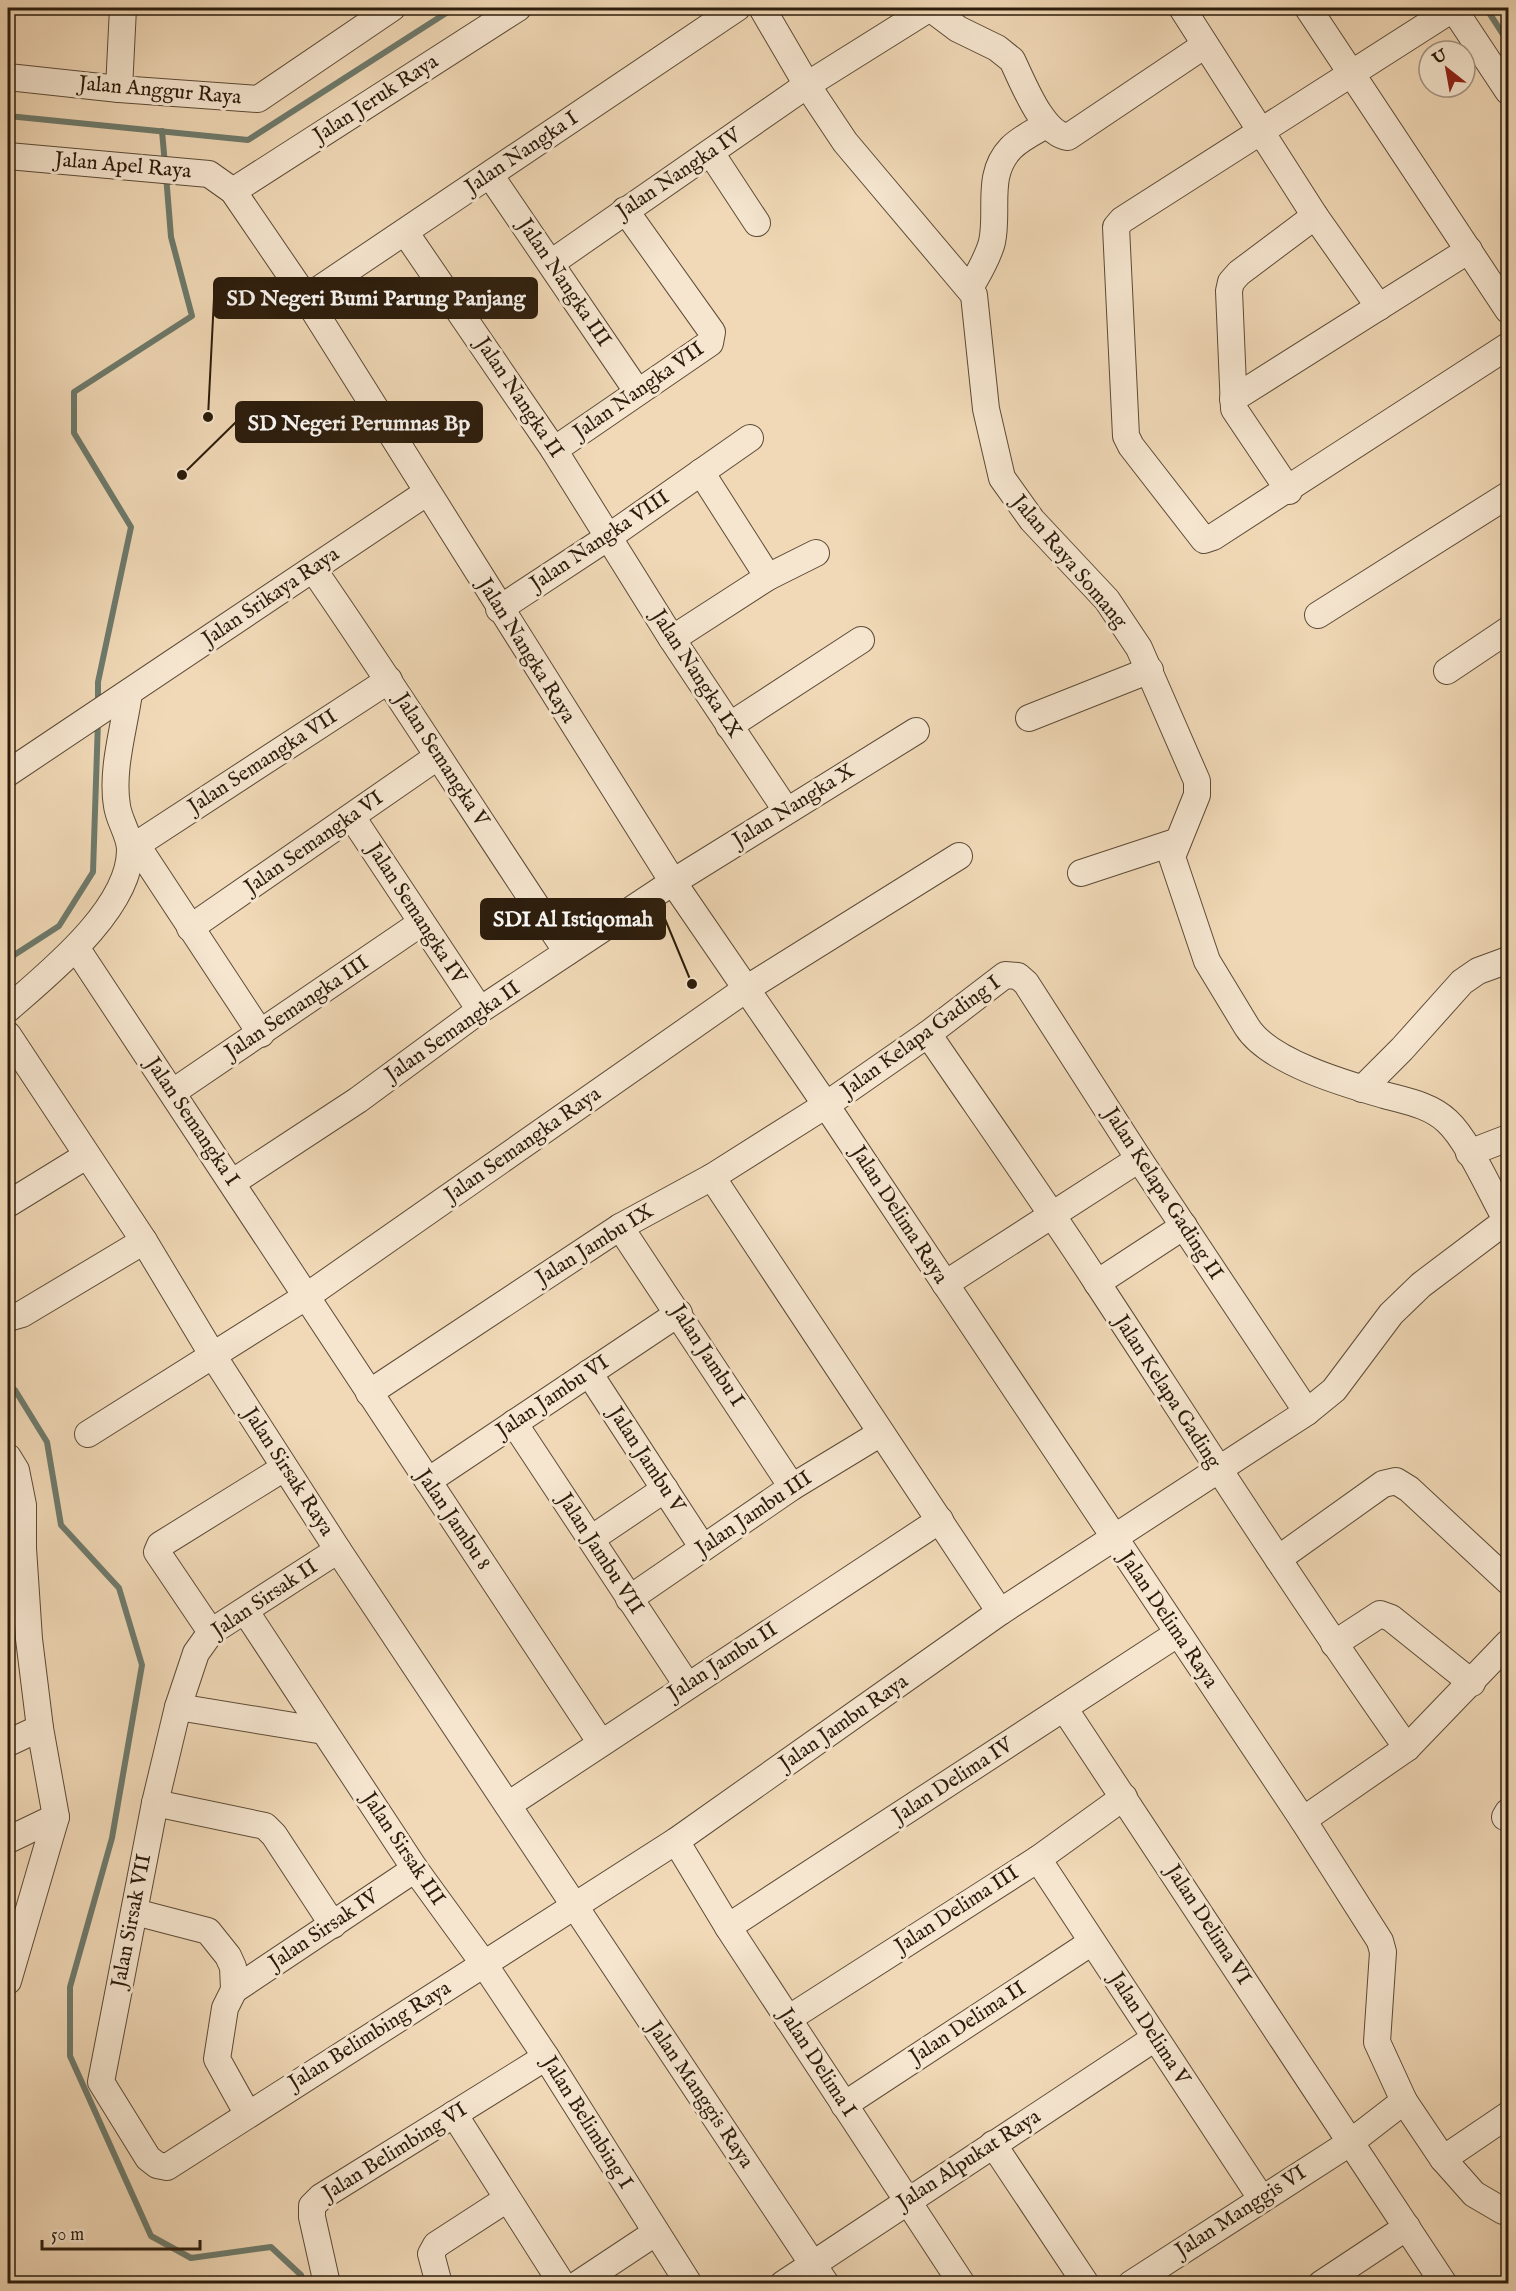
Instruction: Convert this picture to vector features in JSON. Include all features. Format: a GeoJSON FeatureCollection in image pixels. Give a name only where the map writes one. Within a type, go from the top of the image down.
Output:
{"type":"FeatureCollection","features":[{"type":"Feature","properties":{"kind":"street"},"geometry":{"type":"LineString","coordinates":[[119,89],[123,8]]}},
{"type":"Feature","properties":{"kind":"street","name":"Jalan Anggur Raya"},"geometry":{"type":"LineString","coordinates":[[8,77],[119,89],[258,99],[392,8]]}},
{"type":"Feature","properties":{"kind":"street","name":"Jalan Jeruk Raya"},"geometry":{"type":"LineString","coordinates":[[233,191],[518,8]]}},
{"type":"Feature","properties":{"kind":"street","name":"Jalan Nangka I"},"geometry":{"type":"LineString","coordinates":[[306,298],[737,8]]}},
{"type":"Feature","properties":{"kind":"street","name":"Jalan Raya Somang"},"geometry":{"type":"LineString","coordinates":[[762,8],[807,85],[845,142],[970,288],[978,310],[986,409],[1002,478],[1032,520],[1107,600],[1139,648],[1197,781],[1197,795],[1172,857],[1207,961],[1253,1037],[1309,1070],[1362,1089],[1423,1106],[1447,1121],[1469,1153],[1508,1221]]}},
{"type":"Feature","properties":{"kind":"street"},"geometry":{"type":"LineString","coordinates":[[930,8],[958,29],[1005,53],[1012,60],[1046,124],[1058,136],[1068,137],[1205,45]]}},
{"type":"Feature","properties":{"kind":"street","name":"Jalan Nangka IV"},"geometry":{"type":"LineString","coordinates":[[551,263],[807,85],[930,8]]}},
{"type":"Feature","properties":{"kind":"street"},"geometry":{"type":"LineString","coordinates":[[1182,8],[1261,133],[1379,307]]}},
{"type":"Feature","properties":{"kind":"street"},"geometry":{"type":"LineString","coordinates":[[1308,8],[1509,310]]}},
{"type":"Feature","properties":{"kind":"street"},"geometry":{"type":"LineString","coordinates":[[1509,91],[1454,8],[1122,220],[1116,227],[1124,422],[1131,446],[1204,540],[1214,537],[1289,491],[1509,346]]}},
{"type":"Feature","properties":{"kind":"street"},"geometry":{"type":"LineString","coordinates":[[970,288],[992,241],[993,190],[1000,166],[1010,150],[1046,124]]}},
{"type":"Feature","properties":{"kind":"street"},"geometry":{"type":"LineString","coordinates":[[711,153],[757,223]]}},
{"type":"Feature","properties":{"kind":"street","name":"Jalan Apel Raya"},"geometry":{"type":"LineString","coordinates":[[8,156],[209,174],[233,191]]}},
{"type":"Feature","properties":{"kind":"street","name":"Jalan Nangka III"},"geometry":{"type":"LineString","coordinates":[[490,175],[637,391]]}},
{"type":"Feature","properties":{"kind":"street","name":"Jalan Nangka Raya"},"geometry":{"type":"LineString","coordinates":[[233,191],[306,298],[426,493],[673,882],[826,1105]]}},
{"type":"Feature","properties":{"kind":"street","name":"Jalan Nangka VII"},"geometry":{"type":"LineString","coordinates":[[554,450],[710,343],[713,338],[712,332],[625,210]]}},
{"type":"Feature","properties":{"kind":"street"},"geometry":{"type":"LineString","coordinates":[[1289,491],[1234,409],[1231,282],[1239,273],[1316,216]]}},
{"type":"Feature","properties":{"kind":"street","name":"Jalan Nangka II"},"geometry":{"type":"LineString","coordinates":[[405,232],[610,536]]}},
{"type":"Feature","properties":{"kind":"street"},"geometry":{"type":"LineString","coordinates":[[1233,399],[1468,250]]}},
{"type":"Feature","properties":{"kind":"street","name":"Jalan Nangka VIII"},"geometry":{"type":"LineString","coordinates":[[499,609],[610,536],[750,438]]}},
{"type":"Feature","properties":{"kind":"street"},"geometry":{"type":"LineString","coordinates":[[700,472],[768,577]]}},
{"type":"Feature","properties":{"kind":"street","name":"Jalan Srikaya Raya"},"geometry":{"type":"LineString","coordinates":[[8,773],[426,493]]}},
{"type":"Feature","properties":{"kind":"street"},"geometry":{"type":"LineString","coordinates":[[1318,615],[1509,495]]}},
{"type":"Feature","properties":{"kind":"street","name":"Jalan Nangka IX"},"geometry":{"type":"LineString","coordinates":[[610,536],[672,639],[786,810]]}},
{"type":"Feature","properties":{"kind":"street"},"geometry":{"type":"LineString","coordinates":[[672,639],[768,577],[816,553]]}},
{"type":"Feature","properties":{"kind":"street","name":"Jalan Semangka V"},"geometry":{"type":"LineString","coordinates":[[313,569],[389,680],[437,757],[567,952]]}},
{"type":"Feature","properties":{"kind":"street"},"geometry":{"type":"LineString","coordinates":[[1447,671],[1509,630]]}},
{"type":"Feature","properties":{"kind":"street"},"geometry":{"type":"LineString","coordinates":[[729,726],[861,640]]}},
{"type":"Feature","properties":{"kind":"street"},"geometry":{"type":"LineString","coordinates":[[1029,718],[1150,670]]}},
{"type":"Feature","properties":{"kind":"street","name":"Jalan Semangka VII"},"geometry":{"type":"LineString","coordinates":[[133,847],[389,680]]}},
{"type":"Feature","properties":{"kind":"street"},"geometry":{"type":"LineString","coordinates":[[123,697],[116,783],[117,808],[133,847],[261,1034]]}},
{"type":"Feature","properties":{"kind":"street","name":"Jalan Nangka X"},"geometry":{"type":"LineString","coordinates":[[673,882],[916,731]]}},
{"type":"Feature","properties":{"kind":"street","name":"Jalan Semangka VI"},"geometry":{"type":"LineString","coordinates":[[190,928],[437,757]]}},
{"type":"Feature","properties":{"kind":"street","name":"Jalan Semangka IV"},"geometry":{"type":"LineString","coordinates":[[352,817],[480,1010]]}},
{"type":"Feature","properties":{"kind":"street"},"geometry":{"type":"LineString","coordinates":[[1081,873],[1178,842]]}},
{"type":"Feature","properties":{"kind":"street"},"geometry":{"type":"LineString","coordinates":[[8,1010],[76,949],[118,891],[126,875],[133,847]]}},
{"type":"Feature","properties":{"kind":"street","name":"Jalan Semangka Raya"},"geometry":{"type":"LineString","coordinates":[[88,1434],[307,1296],[746,988],[959,856]]}},
{"type":"Feature","properties":{"kind":"street","name":"Jalan Semangka II"},"geometry":{"type":"LineString","coordinates":[[233,1182],[358,1100],[480,1010],[673,882]]}},
{"type":"Feature","properties":{"kind":"street","name":"Jalan Semangka III"},"geometry":{"type":"LineString","coordinates":[[172,1092],[261,1034],[421,923]]}},
{"type":"Feature","properties":{"kind":"street","name":"Jalan Semangka I"},"geometry":{"type":"LineString","coordinates":[[76,949],[307,1296]]}},
{"type":"Feature","properties":{"kind":"street"},"geometry":{"type":"LineString","coordinates":[[1362,1089],[1402,1049],[1462,982],[1478,971],[1509,960]]}},
{"type":"Feature","properties":{"kind":"street","name":"Jalan Kelapa Gading I"},"geometry":{"type":"LineString","coordinates":[[826,1105],[928,1034],[1005,975],[1018,976]]}},
{"type":"Feature","properties":{"kind":"street","name":"Jalan Kelapa Gading II"},"geometry":{"type":"LineString","coordinates":[[1018,976],[1026,983],[1139,1159],[1307,1412]]}},
{"type":"Feature","properties":{"kind":"street","name":"Jalan Kelapa Gading"},"geometry":{"type":"LineString","coordinates":[[928,1034],[1053,1215],[1217,1470],[1407,1748]]}},
{"type":"Feature","properties":{"kind":"street","name":"Jalan Sirsak Raya"},"geometry":{"type":"LineString","coordinates":[[8,1035],[86,1156],[144,1240],[284,1468],[573,1906]]}},
{"type":"Feature","properties":{"kind":"street","name":"Jalan Jambu IX"},"geometry":{"type":"LineString","coordinates":[[369,1393],[620,1227],[712,1177],[826,1105]]}},
{"type":"Feature","properties":{"kind":"street","name":"Jalan Delima Raya"},"geometry":{"type":"LineString","coordinates":[[826,1105],[1303,1820],[1380,1941],[1383,1952],[1377,2042],[1404,2101],[1443,2159],[1474,2194],[1503,2211],[1509,2211]]}},
{"type":"Feature","properties":{"kind":"street"},"geometry":{"type":"LineString","coordinates":[[1469,1153],[1509,1138]]}},
{"type":"Feature","properties":{"kind":"street"},"geometry":{"type":"LineString","coordinates":[[8,1204],[86,1156]]}},
{"type":"Feature","properties":{"kind":"street"},"geometry":{"type":"LineString","coordinates":[[945,1284],[1139,1159]]}},
{"type":"Feature","properties":{"kind":"street"},"geometry":{"type":"LineString","coordinates":[[712,1177],[1000,1612]]}},
{"type":"Feature","properties":{"kind":"street","name":"Jalan Jambu Raya"},"geometry":{"type":"LineString","coordinates":[[573,1906],[676,1841],[1000,1612],[1307,1412],[1334,1390],[1391,1314],[1421,1285],[1508,1221]]}},
{"type":"Feature","properties":{"kind":"street"},"geometry":{"type":"LineString","coordinates":[[1097,1283],[1184,1226]]}},
{"type":"Feature","properties":{"kind":"street","name":"Jalan Jambu I"},"geometry":{"type":"LineString","coordinates":[[620,1227],[792,1487]]}},
{"type":"Feature","properties":{"kind":"street"},"geometry":{"type":"LineString","coordinates":[[8,1318],[22,1314],[144,1240]]}},
{"type":"Feature","properties":{"kind":"street","name":"Jalan Jambu 8"},"geometry":{"type":"LineString","coordinates":[[307,1296],[601,1743]]}},
{"type":"Feature","properties":{"kind":"street","name":"Jalan Jambu VI"},"geometry":{"type":"LineString","coordinates":[[428,1481],[679,1313]]}},
{"type":"Feature","properties":{"kind":"street","name":"Jalan Jambu V"},"geometry":{"type":"LineString","coordinates":[[589,1373],[703,1548]]}},
{"type":"Feature","properties":{"kind":"street","name":"Jalan Jambu VII"},"geometry":{"type":"LineString","coordinates":[[514,1423],[687,1685]]}},
{"type":"Feature","properties":{"kind":"street","name":"Jalan Jambu III"},"geometry":{"type":"LineString","coordinates":[[629,1599],[792,1487],[881,1433]]}},
{"type":"Feature","properties":{"kind":"street"},"geometry":{"type":"LineString","coordinates":[[8,1461],[16,1470],[23,1505],[15,1552],[18,1644],[40,1728],[56,1817],[18,1914],[8,1981]]}},
{"type":"Feature","properties":{"kind":"street"},"geometry":{"type":"LineString","coordinates":[[204,1642],[157,1552],[160,1545],[284,1468]]}},
{"type":"Feature","properties":{"kind":"street"},"geometry":{"type":"LineString","coordinates":[[1278,1559],[1383,1484],[1396,1481],[1409,1489],[1509,1581]]}},
{"type":"Feature","properties":{"kind":"street"},"geometry":{"type":"LineString","coordinates":[[591,1539],[665,1489]]}},
{"type":"Feature","properties":{"kind":"street","name":"Jalan Jambu II"},"geometry":{"type":"LineString","coordinates":[[508,1805],[940,1520]]}},
{"type":"Feature","properties":{"kind":"street","name":"Jalan Sirsak II"},"geometry":{"type":"LineString","coordinates":[[204,1642],[338,1550]]}},
{"type":"Feature","properties":{"kind":"street","name":"Jalan Sirsak III"},"geometry":{"type":"LineString","coordinates":[[246,1612],[415,1869],[484,1964]]}},
{"type":"Feature","properties":{"kind":"street"},"geometry":{"type":"LineString","coordinates":[[1334,1644],[1380,1614],[1391,1618],[1472,1683]]}},
{"type":"Feature","properties":{"kind":"street","name":"Jalan Delima IV"},"geometry":{"type":"LineString","coordinates":[[728,1927],[1177,1634]]}},
{"type":"Feature","properties":{"kind":"street","name":"Jalan Sirsak VII"},"geometry":{"type":"LineString","coordinates":[[167,2166],[157,2165],[147,2158],[101,2082],[154,1803],[178,1707],[204,1642]]}},
{"type":"Feature","properties":{"kind":"street"},"geometry":{"type":"LineString","coordinates":[[1303,1820],[1407,1748],[1509,1643]]}},
{"type":"Feature","properties":{"kind":"street"},"geometry":{"type":"LineString","coordinates":[[178,1707],[324,1731]]}},
{"type":"Feature","properties":{"kind":"street","name":"Jalan Delima VI"},"geometry":{"type":"LineString","coordinates":[[1064,1708],[1444,2283]]}},
{"type":"Feature","properties":{"kind":"street"},"geometry":{"type":"LineString","coordinates":[[8,1743],[40,1728]]}},
{"type":"Feature","properties":{"kind":"street","name":"Jalan Delima III"},"geometry":{"type":"LineString","coordinates":[[788,2019],[1038,1859],[1124,1797]]}},
{"type":"Feature","properties":{"kind":"street"},"geometry":{"type":"LineString","coordinates":[[154,1803],[265,1826],[273,1834],[333,1925]]}},
{"type":"Feature","properties":{"kind":"street"},"geometry":{"type":"LineString","coordinates":[[8,1840],[56,1817]]}},
{"type":"Feature","properties":{"kind":"street","name":"Jalan Delima I"},"geometry":{"type":"LineString","coordinates":[[676,1841],[728,1927],[962,2283]]}},
{"type":"Feature","properties":{"kind":"street","name":"Jalan Delima V"},"geometry":{"type":"LineString","coordinates":[[1038,1859],[1261,2198]]}},
{"type":"Feature","properties":{"kind":"street","name":"Jalan Sirsak IV"},"geometry":{"type":"LineString","coordinates":[[234,1990],[415,1869]]}},
{"type":"Feature","properties":{"kind":"street","name":"Jalan Belimbing Raya"},"geometry":{"type":"LineString","coordinates":[[167,2166],[573,1906]]}},
{"type":"Feature","properties":{"kind":"street","name":"Jalan Manggis Raya"},"geometry":{"type":"LineString","coordinates":[[573,1906],[820,2273]]}},
{"type":"Feature","properties":{"kind":"street"},"geometry":{"type":"LineString","coordinates":[[135,1911],[208,1931],[220,1943],[233,1967],[234,1990],[225,2008],[217,2058],[248,2113]]}},
{"type":"Feature","properties":{"kind":"street","name":"Jalan Delima II"},"geometry":{"type":"LineString","coordinates":[[844,2105],[1092,1942]]}},
{"type":"Feature","properties":{"kind":"street","name":"Jalan Belimbing I"},"geometry":{"type":"LineString","coordinates":[[484,1964],[546,2057],[688,2283]]}},
{"type":"Feature","properties":{"kind":"street","name":"Jalan Alpukat Raya"},"geometry":{"type":"LineString","coordinates":[[783,2283],[820,2273],[907,2201],[1155,2038]]}},
{"type":"Feature","properties":{"kind":"street","name":"Jalan Belimbing VI"},"geometry":{"type":"LineString","coordinates":[[327,2283],[312,2217],[312,2206],[321,2198],[546,2057]]}},
{"type":"Feature","properties":{"kind":"street"},"geometry":{"type":"LineString","coordinates":[[1351,2142],[1404,2101]]}},
{"type":"Feature","properties":{"kind":"street"},"geometry":{"type":"LineString","coordinates":[[454,2114],[562,2283]]}},
{"type":"Feature","properties":{"kind":"street"},"geometry":{"type":"LineString","coordinates":[[1443,2159],[1509,2115]]}},
{"type":"Feature","properties":{"kind":"street","name":"Jalan Manggis VI"},"geometry":{"type":"LineString","coordinates":[[1131,2283],[1351,2142]]}},
{"type":"Feature","properties":{"kind":"street"},"geometry":{"type":"LineString","coordinates":[[993,2144],[1086,2283]]}},
{"type":"Feature","properties":{"kind":"street"},"geometry":{"type":"LineString","coordinates":[[439,2283],[431,2254],[436,2245],[507,2199]]}},
{"type":"Feature","properties":{"kind":"street"},"geometry":{"type":"LineString","coordinates":[[1321,2283],[1407,2227]]}},
{"type":"Feature","properties":{"kind":"street"},"geometry":{"type":"LineString","coordinates":[[579,2283],[655,2233]]}},
{"type":"Feature","properties":{"kind":"waterway"},"geometry":{"type":"LineString","coordinates":[[8,116],[248,140],[454,8]]}},
{"type":"Feature","properties":{"kind":"waterway"},"geometry":{"type":"LineString","coordinates":[[1486,8],[1508,42]]}},
{"type":"Feature","properties":{"kind":"waterway"},"geometry":{"type":"LineString","coordinates":[[162,131],[165,165]]}},
{"type":"Feature","properties":{"kind":"waterway"},"geometry":{"type":"LineString","coordinates":[[98,705],[98,682],[131,527],[74,433],[74,392],[192,316],[171,237],[166,175]]}},
{"type":"Feature","properties":{"kind":"waterway"},"geometry":{"type":"LineString","coordinates":[[8,959],[59,926],[93,872],[98,721]]}},
{"type":"Feature","properties":{"kind":"waterway"},"geometry":{"type":"LineString","coordinates":[[8,1386],[15,1390],[47,1442],[61,1525],[119,1588],[142,1665],[112,1838],[70,1987],[70,2056],[151,2236],[191,2258],[271,2247],[301,2275],[304,2284]]}},
{"type":"Feature","properties":{"kind":"place","name":"SD Negeri Bumi Parung Panjang"},"geometry":{"type":"Point","coordinates":[208,417]}},
{"type":"Feature","properties":{"kind":"place","name":"SD Negeri Perumnas Bp"},"geometry":{"type":"Point","coordinates":[182,475]}},
{"type":"Feature","properties":{"kind":"place","name":"SDI Al Istiqomah"},"geometry":{"type":"Point","coordinates":[692,984]}}]}
